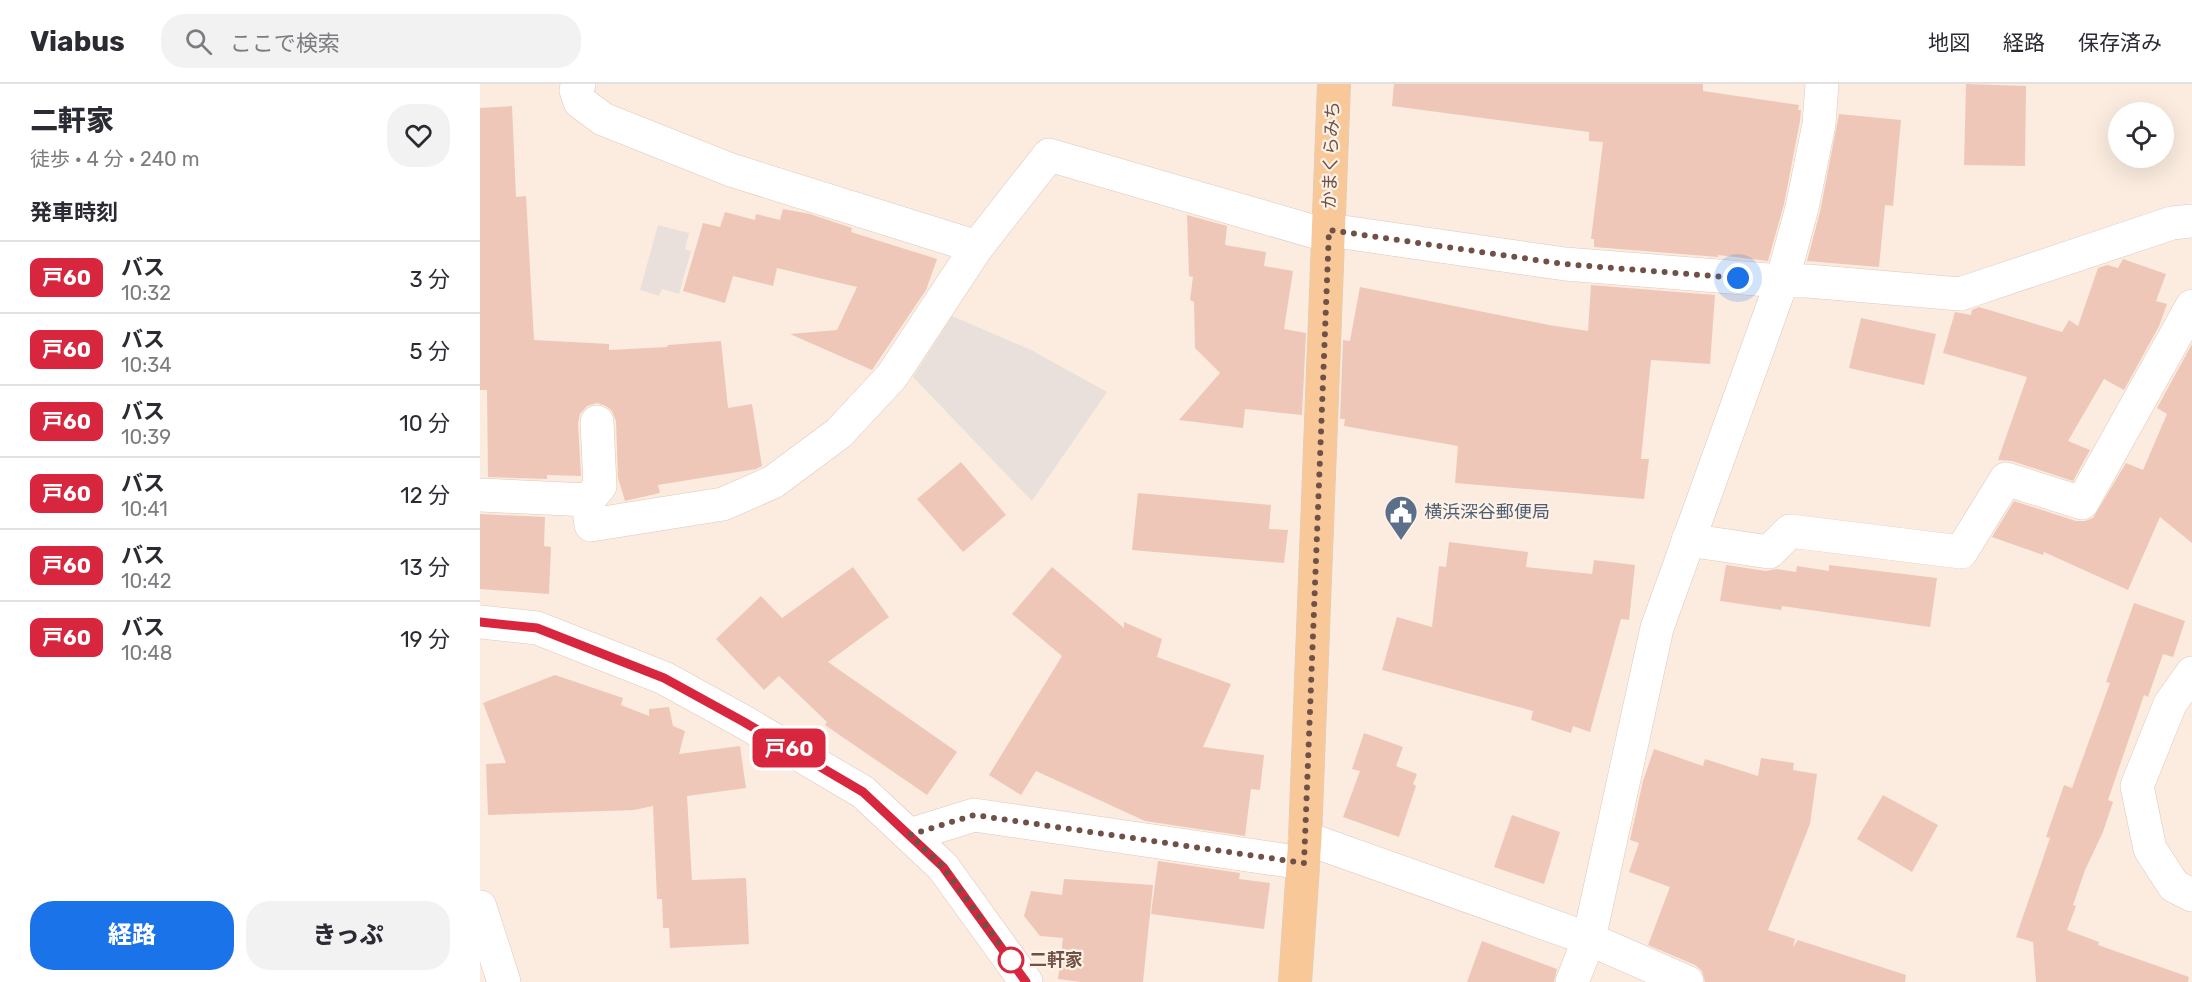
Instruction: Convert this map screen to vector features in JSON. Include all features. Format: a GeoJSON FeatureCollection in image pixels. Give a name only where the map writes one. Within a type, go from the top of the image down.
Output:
{"type":"FeatureCollection","features":[{"type":"Feature","properties":{"kind":"main road","name":"かまくらみち"},"geometry":{"type":"LineString","coordinates":[[1295,982],[1304,850],[1334,84]]}},
{"type":"Feature","properties":{"kind":"street"},"geometry":{"type":"LineString","coordinates":[[579,84],[576,90],[580,102],[603,119],[731,170],[977,247]]}},
{"type":"Feature","properties":{"kind":"street"},"geometry":{"type":"LineString","coordinates":[[1572,982],[1589,939],[1657,628],[1782,281],[1802,208],[1819,124],[1822,84]]}},
{"type":"Feature","properties":{"kind":"street"},"geometry":{"type":"LineString","coordinates":[[597,422],[600,486],[588,500],[591,525],[723,504],[773,482],[839,433],[892,376],[977,247],[1049,155],[1329,233],[1564,264],[1960,294],[2172,223],[2192,221]]}},
{"type":"Feature","properties":{"kind":"street"},"geometry":{"type":"LineString","coordinates":[[1688,540],[1770,552],[1790,531],[1961,552],[2006,479],[2082,503],[2192,306]]}},
{"type":"Feature","properties":{"kind":"street"},"geometry":{"type":"LineString","coordinates":[[480,495],[588,500]]}},
{"type":"Feature","properties":{"kind":"street"},"geometry":{"type":"LineString","coordinates":[[480,622],[537,628],[664,678],[863,792],[943,867],[1026,982]]}},
{"type":"Feature","properties":{"kind":"street"},"geometry":{"type":"LineString","coordinates":[[2192,673],[2170,704],[2137,786],[2150,849],[2174,885],[2192,895]]}},
{"type":"Feature","properties":{"kind":"street"},"geometry":{"type":"LineString","coordinates":[[910,835],[974,815],[1304,850],[1589,939],[1687,982]]}},
{"type":"Feature","properties":{"kind":"street"},"geometry":{"type":"LineString","coordinates":[[480,907],[504,982]]}},
{"type":"Feature","properties":{"kind":"shaded area"},"geometry":{"type":"Polygon","coordinates":[[[658,225],[689,233],[685,249],[691,251],[679,294],[662,289],[659,296],[640,290],[658,225]]]}},
{"type":"Feature","properties":{"kind":"shaded area"},"geometry":{"type":"Polygon","coordinates":[[[952,316],[1031,350],[1107,392],[1032,501],[913,377],[952,316]]]}},
{"type":"Feature","properties":{"kind":"building"},"geometry":{"type":"Polygon","coordinates":[[[1394,84],[1703,84],[1703,91],[1799,105],[1800,121],[1784,204],[1768,261],[1718,255],[1718,257],[1594,247],[1594,239],[1591,239],[1603,142],[1589,141],[1589,132],[1392,106],[1394,84]]]}},
{"type":"Feature","properties":{"kind":"building"},"geometry":{"type":"Polygon","coordinates":[[[1966,84],[2026,86],[2025,166],[1964,165],[1966,84]]]}},
{"type":"Feature","properties":{"kind":"building"},"geometry":{"type":"Polygon","coordinates":[[[512,106],[516,197],[526,196],[534,340],[609,344],[609,350],[721,341],[728,408],[752,404],[762,466],[756,469],[658,485],[660,493],[625,501],[618,478],[616,421],[612,411],[597,403],[587,406],[580,414],[578,423],[581,476],[547,475],[547,479],[488,477],[487,390],[480,390],[480,108],[512,106]]]}},
{"type":"Feature","properties":{"kind":"building"},"geometry":{"type":"Polygon","coordinates":[[[1839,114],[1901,120],[1893,206],[1885,205],[1879,267],[1807,261],[1820,212],[1839,114]]]}},
{"type":"Feature","properties":{"kind":"building"},"geometry":{"type":"Polygon","coordinates":[[[783,209],[810,214],[852,228],[851,232],[937,259],[926,290],[872,370],[790,334],[837,330],[857,287],[777,268],[773,286],[733,276],[725,303],[683,291],[703,223],[720,227],[725,212],[755,220],[756,214],[780,220],[783,209]]]}},
{"type":"Feature","properties":{"kind":"building"},"geometry":{"type":"Polygon","coordinates":[[[1187,215],[1227,226],[1225,245],[1266,252],[1264,266],[1293,271],[1284,329],[1306,333],[1302,415],[1245,409],[1243,428],[1179,420],[1220,373],[1195,348],[1194,302],[1190,300],[1193,277],[1189,276],[1187,215]]]}},
{"type":"Feature","properties":{"kind":"building"},"geometry":{"type":"Polygon","coordinates":[[[2123,259],[2166,274],[2156,301],[2167,304],[2159,326],[2124,390],[2104,379],[2068,441],[2090,450],[2073,481],[2012,461],[1998,460],[2027,377],[1943,353],[1955,312],[1971,315],[1972,310],[1979,307],[2062,332],[2069,320],[2078,326],[2098,268],[2107,265],[2118,268],[2123,259]]]}},
{"type":"Feature","properties":{"kind":"building"},"geometry":{"type":"Polygon","coordinates":[[[1591,285],[1715,295],[1710,364],[1651,360],[1641,459],[1649,459],[1644,499],[1455,483],[1458,446],[1344,426],[1345,419],[1340,419],[1343,340],[1350,341],[1360,287],[1588,331],[1591,285]]]}},
{"type":"Feature","properties":{"kind":"building"},"geometry":{"type":"Polygon","coordinates":[[[1861,318],[1936,334],[1924,385],[1849,368],[1861,318]]]}},
{"type":"Feature","properties":{"kind":"building"},"geometry":{"type":"Polygon","coordinates":[[[2192,344],[2192,543],[2160,517],[2128,590],[2044,552],[2043,555],[1992,537],[2014,501],[2076,521],[2085,521],[2093,518],[2126,463],[2143,470],[2167,414],[2157,408],[2192,344]]]}},
{"type":"Feature","properties":{"kind":"building"},"geometry":{"type":"Polygon","coordinates":[[[961,462],[1006,515],[963,552],[917,499],[961,462]]]}},
{"type":"Feature","properties":{"kind":"building"},"geometry":{"type":"Polygon","coordinates":[[[1138,493],[1271,505],[1269,529],[1288,530],[1284,563],[1132,550],[1138,493]]]}},
{"type":"Feature","properties":{"kind":"building"},"geometry":{"type":"Polygon","coordinates":[[[480,514],[545,517],[544,546],[551,547],[549,594],[480,589],[480,514]]]}},
{"type":"Feature","properties":{"kind":"building"},"geometry":{"type":"Polygon","coordinates":[[[1449,542],[1528,552],[1526,567],[1592,574],[1594,560],[1635,565],[1629,620],[1621,619],[1590,732],[1573,726],[1571,733],[1531,720],[1533,711],[1382,670],[1397,617],[1432,627],[1439,566],[1446,567],[1449,542]]]}},
{"type":"Feature","properties":{"kind":"building"},"geometry":{"type":"Polygon","coordinates":[[[1726,565],[1766,571],[1776,569],[1796,572],[1797,566],[1829,571],[1829,565],[1937,578],[1930,627],[1782,606],[1781,610],[1720,601],[1726,565]]]}},
{"type":"Feature","properties":{"kind":"building"},"geometry":{"type":"Polygon","coordinates":[[[853,567],[889,617],[828,662],[957,752],[927,795],[825,725],[827,722],[779,676],[764,690],[716,639],[761,596],[782,618],[853,567]]]}},
{"type":"Feature","properties":{"kind":"building"},"geometry":{"type":"Polygon","coordinates":[[[1052,567],[1124,628],[1124,622],[1162,639],[1157,657],[1231,684],[1203,747],[1264,755],[1260,790],[1251,789],[1245,836],[1145,821],[1036,771],[1021,795],[989,775],[1062,656],[1012,614],[1052,567]]]}},
{"type":"Feature","properties":{"kind":"building"},"geometry":{"type":"Polygon","coordinates":[[[2134,603],[2185,621],[2173,657],[2163,654],[2148,697],[2144,695],[2108,800],[2113,802],[2103,832],[2085,870],[2067,930],[2099,942],[2098,945],[2189,977],[2188,982],[2036,982],[2033,942],[2016,937],[2050,838],[2046,837],[2064,785],[2072,788],[2110,683],[2106,682],[2134,603]]]}},
{"type":"Feature","properties":{"kind":"building"},"geometry":{"type":"Polygon","coordinates":[[[555,675],[623,698],[621,705],[649,716],[649,709],[669,707],[673,726],[685,731],[679,754],[740,746],[746,788],[687,796],[692,880],[746,878],[749,944],[670,948],[669,928],[663,928],[662,899],[657,899],[653,806],[634,810],[488,815],[486,764],[506,763],[483,703],[555,675]]]}},
{"type":"Feature","properties":{"kind":"building"},"geometry":{"type":"Polygon","coordinates":[[[1364,733],[1403,747],[1396,766],[1417,774],[1413,784],[1416,786],[1399,837],[1343,817],[1360,771],[1352,769],[1364,733]]]}},
{"type":"Feature","properties":{"kind":"building"},"geometry":{"type":"Polygon","coordinates":[[[1654,749],[1703,766],[1705,759],[1758,776],[1761,758],[1794,763],[1793,770],[1817,774],[1810,824],[1768,930],[1795,939],[1793,947],[1798,940],[1906,975],[1905,982],[1705,982],[1702,971],[1695,965],[1648,945],[1670,887],[1629,872],[1639,843],[1630,840],[1643,781],[1654,749]]]}},
{"type":"Feature","properties":{"kind":"building"},"geometry":{"type":"Polygon","coordinates":[[[1883,795],[1938,825],[1912,872],[1857,839],[1883,795]]]}},
{"type":"Feature","properties":{"kind":"building"},"geometry":{"type":"Polygon","coordinates":[[[1512,815],[1560,832],[1544,884],[1494,867],[1512,815]]]}},
{"type":"Feature","properties":{"kind":"building"},"geometry":{"type":"Polygon","coordinates":[[[1158,861],[1240,873],[1239,879],[1270,883],[1264,929],[1151,914],[1158,861]]]}},
{"type":"Feature","properties":{"kind":"building"},"geometry":{"type":"Polygon","coordinates":[[[1064,879],[1153,885],[1143,982],[1081,982],[1058,979],[1063,938],[1040,936],[1024,916],[1031,891],[1062,895],[1064,879]]]}},
{"type":"Feature","properties":{"kind":"building"},"geometry":{"type":"Polygon","coordinates":[[[1482,941],[1557,969],[1554,982],[1467,982],[1482,941]]]}},
{"type":"Feature","properties":{"kind":"bus line","name":"戸60"},"geometry":{"type":"LineString","coordinates":[[480,622],[537,628],[664,678],[863,792],[943,867],[1026,982]]}},
{"type":"Feature","properties":{"kind":"place","name":"横浜深谷郵便局"},"geometry":{"type":"Point","coordinates":[1401,541]}},
{"type":"Feature","properties":{"kind":"place","name":"二軒家"},"geometry":{"type":"Point","coordinates":[1011,960]}},
{"type":"Feature","properties":{"kind":"route"},"geometry":{"type":"LineString","coordinates":[[1011,960],[943,867],[910,835],[974,815],[1304,863],[1329,230],[1564,264],[1738,278]]}}]}
